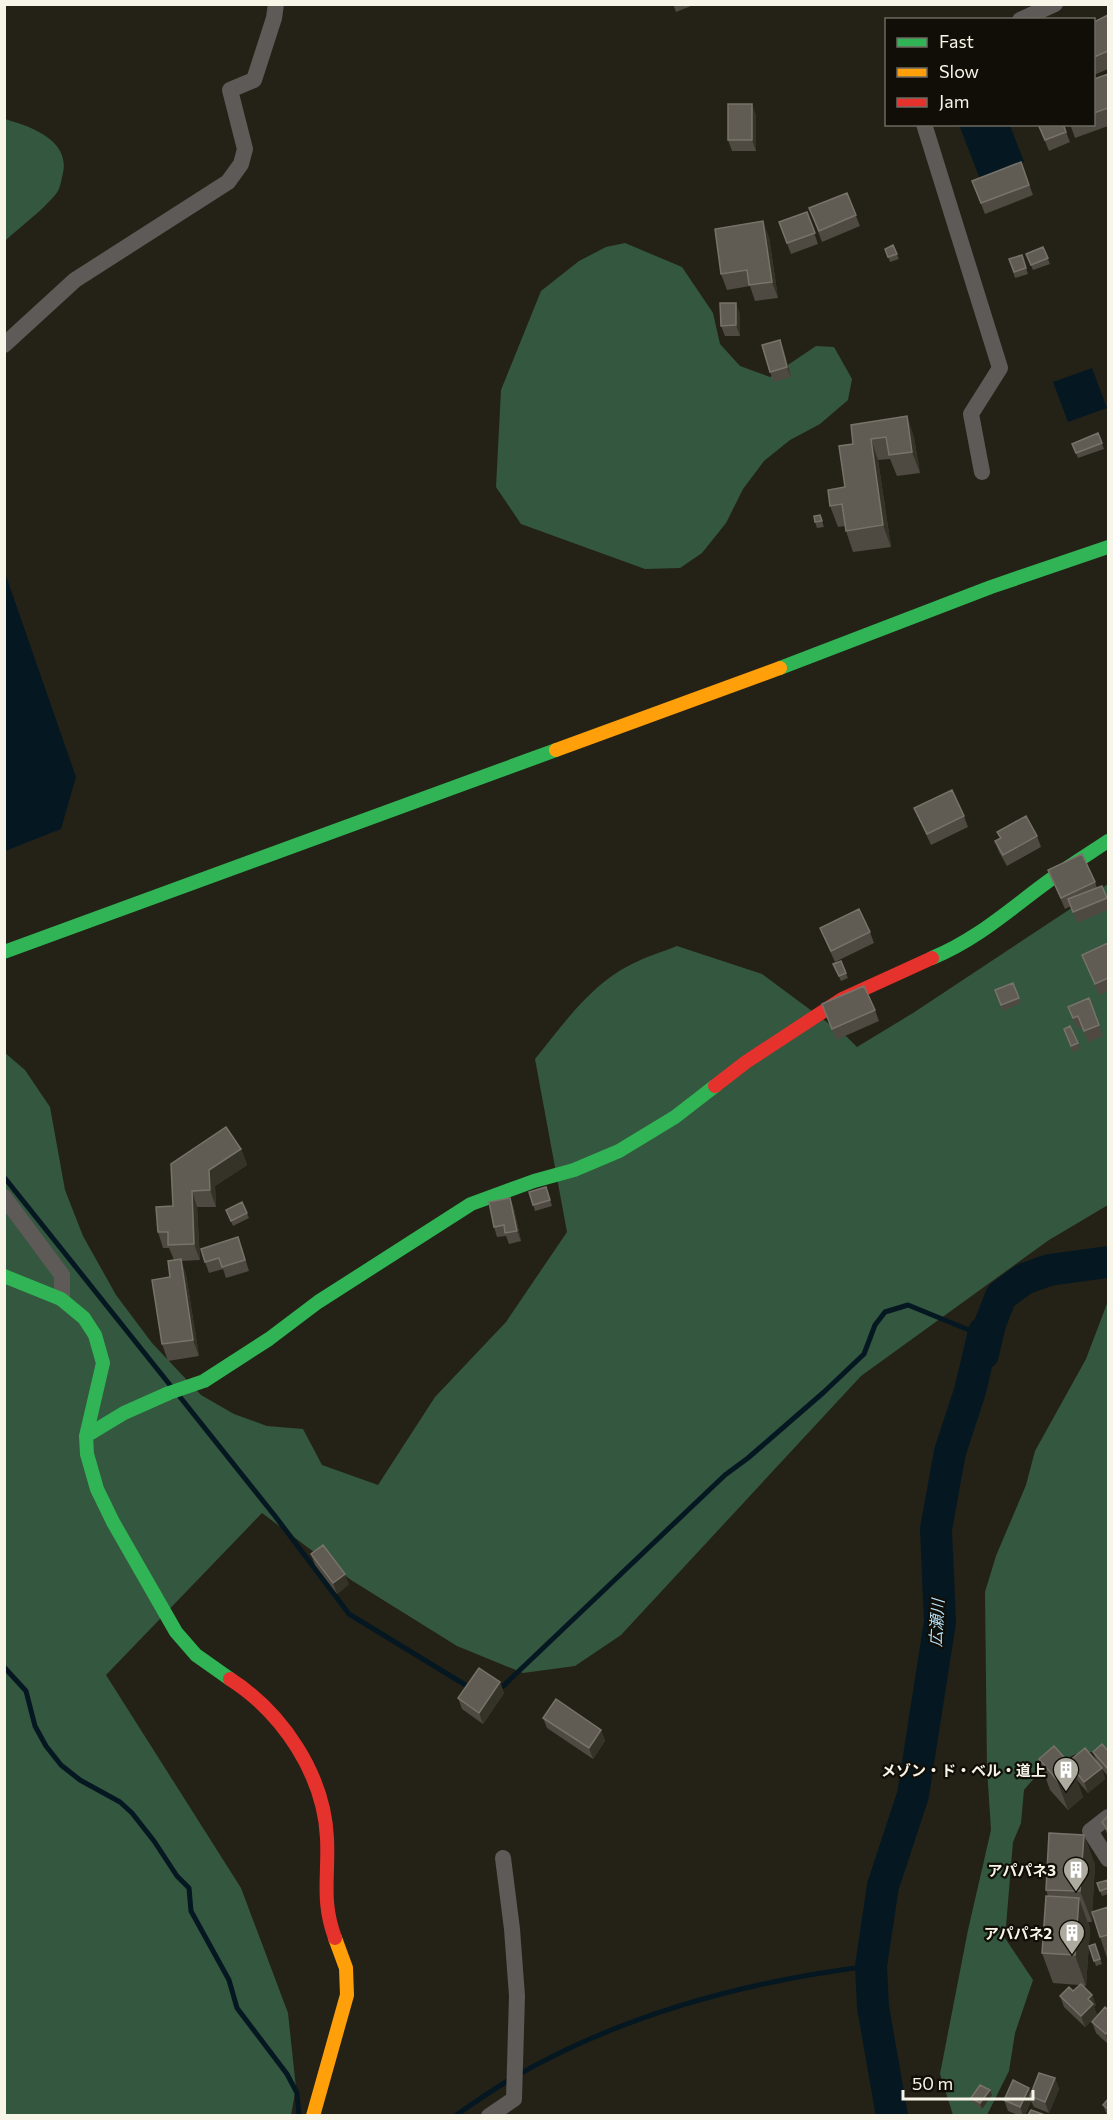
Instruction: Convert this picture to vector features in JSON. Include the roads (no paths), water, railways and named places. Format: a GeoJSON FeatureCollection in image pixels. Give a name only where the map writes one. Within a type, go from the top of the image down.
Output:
{"type":"FeatureCollection","features":[{"type":"Feature","properties":{"kind":"street"},"geometry":{"type":"LineString","coordinates":[[4,345],[75,280],[228,182],[241,164],[245,149],[230,90],[254,80],[274,18],[276,4]]}},
{"type":"Feature","properties":{"kind":"street"},"geometry":{"type":"LineString","coordinates":[[1024,18],[1055,4]]}},
{"type":"Feature","properties":{"kind":"street"},"geometry":{"type":"LineString","coordinates":[[925,126],[1000,368],[971,414],[982,472]]}},
{"type":"Feature","properties":{"kind":"street"},"geometry":{"type":"LineString","coordinates":[[4,952],[776,670],[991,587],[1108,548]]}},
{"type":"Feature","properties":{"kind":"street"},"geometry":{"type":"LineString","coordinates":[[86,1436],[124,1413],[169,1393],[204,1381],[269,1339],[318,1302],[471,1204],[534,1180],[574,1170],[619,1151],[675,1117],[746,1062],[842,999],[958,947],[1108,841]]}},
{"type":"Feature","properties":{"kind":"street"},"geometry":{"type":"LineString","coordinates":[[4,1197],[62,1275],[62,1299]]}},
{"type":"Feature","properties":{"kind":"street"},"geometry":{"type":"LineString","coordinates":[[4,1276],[62,1299],[88,1323],[98,1337],[103,1363],[86,1436],[89,1466],[112,1520],[168,1619],[192,1652],[240,1686],[272,1714],[284,1728],[308,1768],[322,1801],[326,1820],[327,1911],[347,1970],[348,1988],[346,2008],[313,2115]]}},
{"type":"Feature","properties":{"kind":"street"},"geometry":{"type":"LineString","coordinates":[[1108,1817],[1090,1831],[1108,1859]]}},
{"type":"Feature","properties":{"kind":"street"},"geometry":{"type":"LineString","coordinates":[[489,2115],[514,2099],[517,1996],[503,1858]]}},
{"type":"Feature","properties":{"kind":"water"},"geometry":{"type":"Polygon","coordinates":[[[959,126],[1010,126],[1024,162],[980,179],[959,126]]]}},
{"type":"Feature","properties":{"kind":"water"},"geometry":{"type":"Polygon","coordinates":[[[1092,368],[1107,408],[1068,422],[1053,382],[1092,368]]]}},
{"type":"Feature","properties":{"kind":"water"},"geometry":{"type":"Polygon","coordinates":[[[4,570],[76,777],[61,829],[5,851],[4,570]]]}},
{"type":"Feature","properties":{"kind":"waterway"},"geometry":{"type":"LineString","coordinates":[[4,1177],[170,1385]]}},
{"type":"Feature","properties":{"kind":"waterway","name":"広瀬川"},"geometry":{"type":"LineString","coordinates":[[983,1354],[990,1324],[1001,1296],[1024,1279],[1049,1270],[1108,1262]]}},
{"type":"Feature","properties":{"kind":"waterway"},"geometry":{"type":"LineString","coordinates":[[496,1688],[501,1688],[725,1475],[824,1392],[864,1354],[875,1325],[885,1312],[908,1305],[969,1330],[984,1332]]}},
{"type":"Feature","properties":{"kind":"waterway","name":"広瀬川"},"geometry":{"type":"LineString","coordinates":[[892,2116],[873,2007],[871,1966],[883,1886],[913,1795],[940,1622],[936,1529],[950,1452],[970,1391],[984,1332]]}},
{"type":"Feature","properties":{"kind":"waterway"},"geometry":{"type":"LineString","coordinates":[[180,1397],[275,1516],[349,1614],[472,1689]]}},
{"type":"Feature","properties":{"kind":"waterway"},"geometry":{"type":"LineString","coordinates":[[4,1667],[26,1691],[35,1726],[46,1746],[61,1765],[80,1780],[120,1802],[132,1813],[177,1876],[189,1888],[191,1911],[229,1980],[237,2008],[287,2074],[297,2093],[299,2116]]}},
{"type":"Feature","properties":{"kind":"waterway"},"geometry":{"type":"LineString","coordinates":[[455,2116],[508,2081],[557,2054],[643,2018],[733,1991],[825,1972],[871,1966]]}},
{"type":"Feature","properties":{"kind":"place","name":"メゾン・ド・ベル・道上"},"geometry":{"type":"Point","coordinates":[1066,1793]}},
{"type":"Feature","properties":{"kind":"place","name":"アパパネ3"},"geometry":{"type":"Point","coordinates":[1076,1893]}},
{"type":"Feature","properties":{"kind":"place","name":"アパパネ2"},"geometry":{"type":"Point","coordinates":[1072,1956]}}]}
